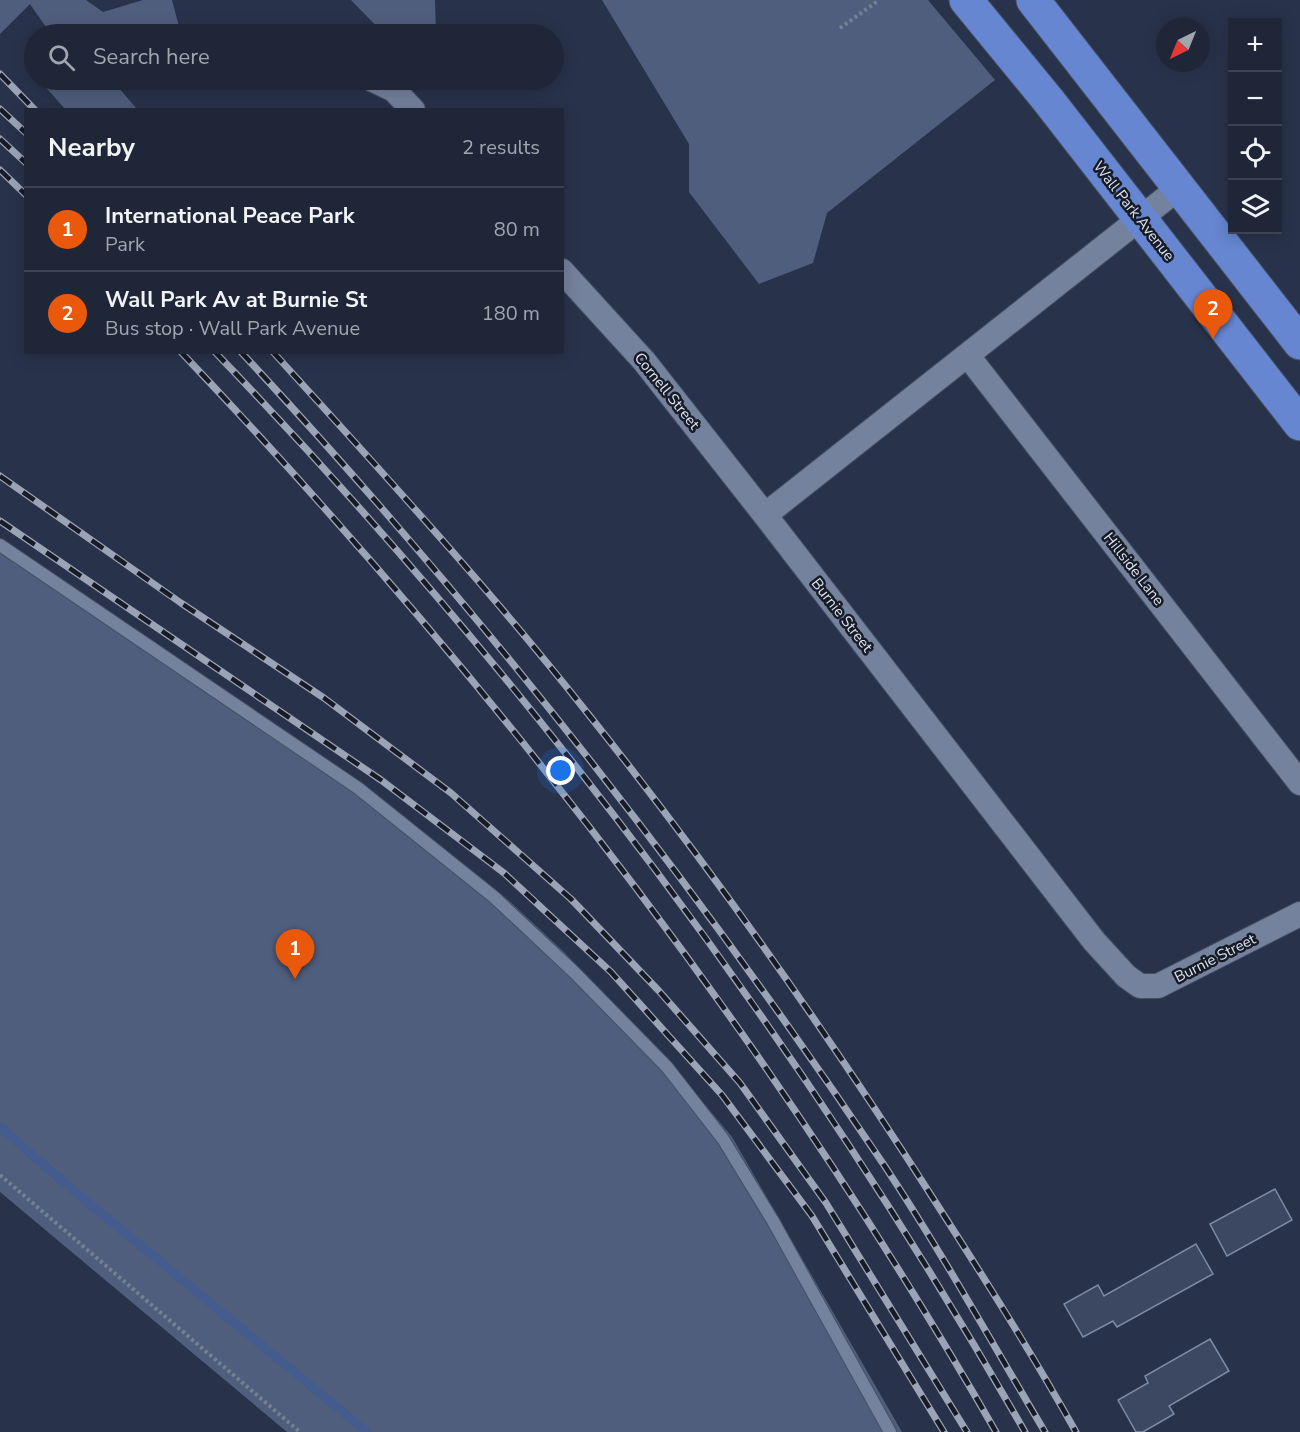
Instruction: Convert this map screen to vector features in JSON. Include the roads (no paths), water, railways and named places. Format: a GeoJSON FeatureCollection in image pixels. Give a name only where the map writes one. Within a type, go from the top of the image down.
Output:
{"type":"FeatureCollection","features":[{"type":"Feature","properties":{"kind":"main road","name":"Wall Park Avenue"},"geometry":{"type":"LineString","coordinates":[[966,0],[1300,424]]}},
{"type":"Feature","properties":{"kind":"main road"},"geometry":{"type":"LineString","coordinates":[[1033,0],[1300,343]]}},
{"type":"Feature","properties":{"kind":"street"},"geometry":{"type":"LineString","coordinates":[[393,90],[411,108]]}},
{"type":"Feature","properties":{"kind":"street"},"geometry":{"type":"LineString","coordinates":[[765,515],[1180,188]]}},
{"type":"Feature","properties":{"kind":"street","name":"Cornell Street"},"geometry":{"type":"LineString","coordinates":[[564,273],[644,361],[765,515]]}},
{"type":"Feature","properties":{"kind":"street","name":"Hillside Lane"},"geometry":{"type":"LineString","coordinates":[[968,356],[1300,783]]}},
{"type":"Feature","properties":{"kind":"street","name":"Burnie Street"},"geometry":{"type":"LineString","coordinates":[[765,515],[1066,905],[1126,976],[1140,986],[1158,986],[1300,914]]}},
{"type":"Feature","properties":{"kind":"lane"},"geometry":{"type":"LineString","coordinates":[[0,545],[357,788],[494,897],[574,972],[667,1067],[723,1139],[773,1221],[890,1432]]}},
{"type":"Feature","properties":{"kind":"waterway"},"geometry":{"type":"LineString","coordinates":[[0,1127],[367,1432]]}},
{"type":"Feature","properties":{"kind":"railway"},"geometry":{"type":"LineString","coordinates":[[0,74],[33,108]]}},
{"type":"Feature","properties":{"kind":"railway"},"geometry":{"type":"LineString","coordinates":[[0,109],[24,131]]}},
{"type":"Feature","properties":{"kind":"railway"},"geometry":{"type":"LineString","coordinates":[[0,139],[24,161]]}},
{"type":"Feature","properties":{"kind":"railway"},"geometry":{"type":"LineString","coordinates":[[0,170],[24,193]]}},
{"type":"Feature","properties":{"kind":"railway"},"geometry":{"type":"LineString","coordinates":[[183,354],[296,476],[408,604],[516,734],[621,868],[721,1004],[817,1144],[909,1286],[996,1432]]}},
{"type":"Feature","properties":{"kind":"railway"},"geometry":{"type":"LineString","coordinates":[[217,354],[330,475],[442,603],[550,733],[653,867],[753,1004],[848,1144],[939,1287],[1025,1432]]}},
{"type":"Feature","properties":{"kind":"railway"},"geometry":{"type":"LineString","coordinates":[[243,354],[414,545],[579,746],[658,848],[811,1058],[884,1165],[946,1264],[1045,1432]]}},
{"type":"Feature","properties":{"kind":"railway"},"geometry":{"type":"LineString","coordinates":[[275,354],[510,618],[632,770],[724,892],[812,1016],[897,1142],[1009,1318],[1076,1432]]}},
{"type":"Feature","properties":{"kind":"railway"},"geometry":{"type":"LineString","coordinates":[[0,476],[181,603],[324,698],[451,793],[571,899],[659,991],[740,1083],[826,1203],[967,1432]]}},
{"type":"Feature","properties":{"kind":"railway"},"geometry":{"type":"LineString","coordinates":[[0,521],[381,780],[504,873],[611,972],[722,1095],[812,1216],[944,1432]]}},
{"type":"Feature","properties":{"kind":"place","name":"Wall Park Av at Burnie St"},"geometry":{"type":"Point","coordinates":[1213,339]}},
{"type":"Feature","properties":{"kind":"place","name":"International Peace Park"},"geometry":{"type":"Point","coordinates":[295,979]}}]}
